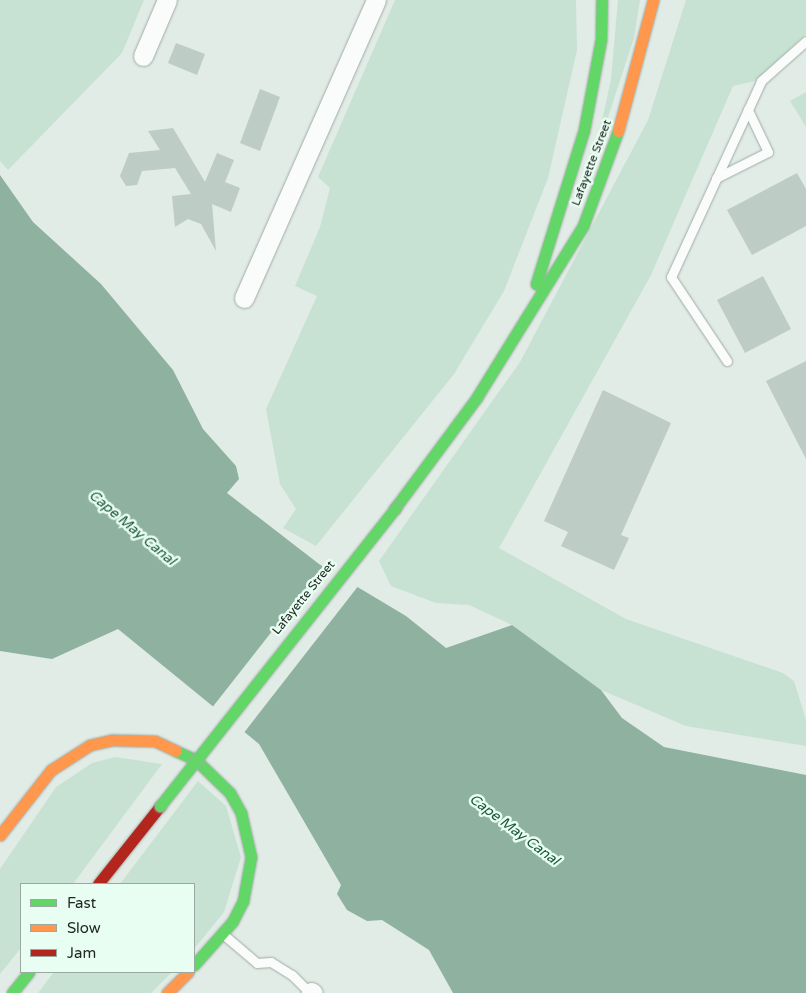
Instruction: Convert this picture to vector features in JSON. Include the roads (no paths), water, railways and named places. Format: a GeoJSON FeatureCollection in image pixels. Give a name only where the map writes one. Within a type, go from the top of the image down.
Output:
{"type":"FeatureCollection","features":[{"type":"Feature","properties":{"kind":"main road","name":"Lafayette Street"},"geometry":{"type":"LineString","coordinates":[[523,322],[584,130],[601,39],[602,0]]}},
{"type":"Feature","properties":{"kind":"main road","name":"Lafayette Street"},"geometry":{"type":"LineString","coordinates":[[99,883],[395,508],[477,397],[579,234],[609,164],[639,69],[653,0]]}},
{"type":"Feature","properties":{"kind":"main road"},"geometry":{"type":"LineString","coordinates":[[0,835],[51,770],[90,746],[134,738],[179,751],[215,775],[230,793],[248,834],[249,879],[243,901],[223,935],[195,965]]}},
{"type":"Feature","properties":{"kind":"main road"},"geometry":{"type":"LineString","coordinates":[[12,993],[28,973]]}},
{"type":"Feature","properties":{"kind":"main road"},"geometry":{"type":"LineString","coordinates":[[167,993],[187,973]]}},
{"type":"Feature","properties":{"kind":"street"},"geometry":{"type":"LineString","coordinates":[[143,56],[166,0]]}},
{"type":"Feature","properties":{"kind":"street"},"geometry":{"type":"LineString","coordinates":[[244,298],[376,0]]}},
{"type":"Feature","properties":{"kind":"lane"},"geometry":{"type":"LineString","coordinates":[[727,361],[671,277],[761,82],[806,41]]}},
{"type":"Feature","properties":{"kind":"lane"},"geometry":{"type":"LineString","coordinates":[[716,178],[768,152],[748,110]]}},
{"type":"Feature","properties":{"kind":"lane"},"geometry":{"type":"LineString","coordinates":[[223,935],[257,963],[271,962],[311,993]]}},
{"type":"Feature","properties":{"kind":"water","name":"Cape May Canal"},"geometry":{"type":"Polygon","coordinates":[[[0,175],[33,222],[101,284],[173,370],[203,429],[236,466],[239,479],[227,493],[319,564],[406,616],[446,648],[512,625],[601,690],[622,718],[664,747],[806,775],[806,993],[453,993],[429,950],[382,920],[367,921],[347,910],[337,894],[341,885],[259,744],[118,629],[52,659],[0,651],[0,175]]]}}]}
